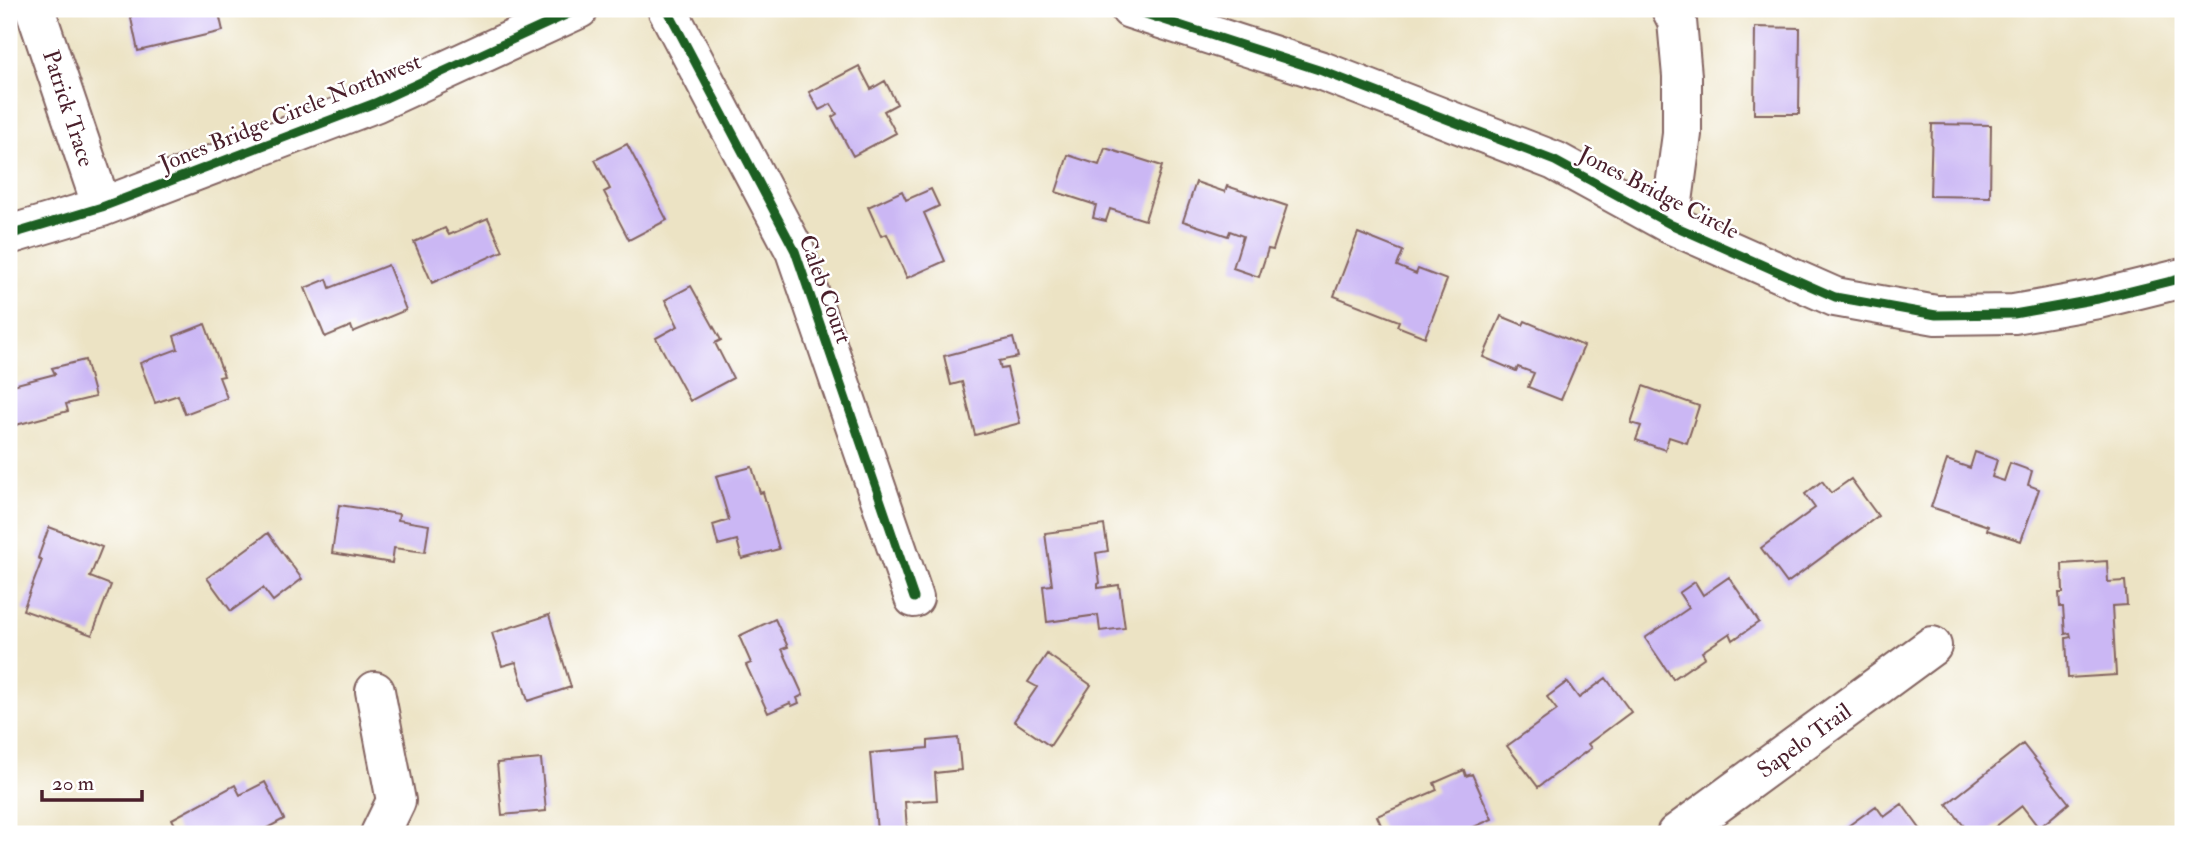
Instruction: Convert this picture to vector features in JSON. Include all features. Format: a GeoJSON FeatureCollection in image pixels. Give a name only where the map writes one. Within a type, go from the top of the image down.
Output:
{"type":"FeatureCollection","features":[{"type":"Feature","properties":{"kind":"street","name":"Patrick Trace"},"geometry":{"type":"LineString","coordinates":[[35,9],[102,207]]}},
{"type":"Feature","properties":{"kind":"street","name":"Jones Bridge Circle Northwest"},"geometry":{"type":"LineString","coordinates":[[9,235],[102,207],[375,103],[579,9]]}},
{"type":"Feature","properties":{"kind":"street","name":"Caleb Court"},"geometry":{"type":"LineString","coordinates":[[667,9],[795,251],[914,598]]}},
{"type":"Feature","properties":{"kind":"street","name":"Jones Bridge Circle"},"geometry":{"type":"LineString","coordinates":[[1129,9],[1322,71],[1555,161],[1670,224],[1835,297],[1936,315],[2014,314],[2098,299],[2183,278]]}},
{"type":"Feature","properties":{"kind":"street"},"geometry":{"type":"LineString","coordinates":[[1670,224],[1682,134],[1682,76],[1677,21],[1671,9]]}},
{"type":"Feature","properties":{"kind":"street","name":"Sapelo Trail"},"geometry":{"type":"LineString","coordinates":[[1676,834],[1932,646]]}},
{"type":"Feature","properties":{"kind":"street"},"geometry":{"type":"LineString","coordinates":[[375,691],[396,801],[380,834]]}},
{"type":"Feature","properties":{"kind":"building"},"geometry":{"type":"Polygon","coordinates":[[[129,9],[218,9],[223,31],[138,51],[129,9]]]}},
{"type":"Feature","properties":{"kind":"building"},"geometry":{"type":"Polygon","coordinates":[[[1755,27],[1800,28],[1799,114],[1754,114],[1755,27]]]}},
{"type":"Feature","properties":{"kind":"building"},"geometry":{"type":"Polygon","coordinates":[[[859,66],[871,89],[885,81],[897,104],[884,111],[896,133],[853,156],[832,117],[837,114],[831,104],[819,110],[809,92],[859,66]]]}},
{"type":"Feature","properties":{"kind":"building"},"geometry":{"type":"Polygon","coordinates":[[[1932,124],[1991,125],[1990,197],[1930,196],[1932,124]]]}},
{"type":"Feature","properties":{"kind":"building"},"geometry":{"type":"Polygon","coordinates":[[[627,144],[667,220],[629,240],[604,192],[610,189],[595,160],[627,144]]]}},
{"type":"Feature","properties":{"kind":"building"},"geometry":{"type":"Polygon","coordinates":[[[1105,148],[1162,166],[1145,220],[1110,209],[1106,221],[1093,218],[1096,205],[1056,192],[1068,155],[1099,165],[1105,148]]]}},
{"type":"Feature","properties":{"kind":"building"},"geometry":{"type":"Polygon","coordinates":[[[1196,182],[1225,192],[1227,186],[1287,206],[1273,250],[1268,249],[1259,277],[1233,268],[1243,236],[1230,231],[1228,236],[1183,221],[1196,182]]]}},
{"type":"Feature","properties":{"kind":"building"},"geometry":{"type":"Polygon","coordinates":[[[931,189],[939,206],[924,213],[945,261],[907,278],[887,234],[881,236],[868,207],[902,191],[906,200],[931,189]]]}},
{"type":"Feature","properties":{"kind":"building"},"geometry":{"type":"Polygon","coordinates":[[[488,218],[503,251],[432,283],[414,242],[445,228],[449,235],[488,218]]]}},
{"type":"Feature","properties":{"kind":"building"},"geometry":{"type":"Polygon","coordinates":[[[1358,233],[1403,251],[1397,266],[1416,274],[1418,269],[1447,280],[1425,337],[1397,326],[1399,321],[1334,296],[1358,233]]]}},
{"type":"Feature","properties":{"kind":"building"},"geometry":{"type":"Polygon","coordinates":[[[388,265],[406,310],[353,332],[351,326],[325,337],[305,288],[327,279],[330,288],[388,265]]]}},
{"type":"Feature","properties":{"kind":"building"},"geometry":{"type":"Polygon","coordinates":[[[691,286],[721,340],[715,343],[733,378],[690,401],[656,338],[678,326],[665,300],[691,286]]]}},
{"type":"Feature","properties":{"kind":"building"},"geometry":{"type":"Polygon","coordinates":[[[1501,316],[1523,325],[1525,321],[1584,346],[1561,400],[1528,387],[1534,373],[1518,367],[1516,371],[1483,357],[1501,316]]]}},
{"type":"Feature","properties":{"kind":"building"},"geometry":{"type":"Polygon","coordinates":[[[205,324],[224,376],[219,377],[227,398],[185,414],[178,395],[155,403],[140,363],[178,349],[174,336],[205,324]]]}},
{"type":"Feature","properties":{"kind":"building"},"geometry":{"type":"Polygon","coordinates":[[[1013,338],[1018,357],[999,361],[1001,369],[1007,368],[1020,423],[975,435],[962,382],[951,385],[944,356],[1013,338]]]}},
{"type":"Feature","properties":{"kind":"building"},"geometry":{"type":"Polygon","coordinates":[[[85,360],[95,397],[66,404],[68,411],[16,425],[9,398],[9,386],[55,374],[52,368],[85,360]]]}},
{"type":"Feature","properties":{"kind":"building"},"geometry":{"type":"Polygon","coordinates":[[[1643,386],[1699,406],[1687,443],[1669,437],[1665,450],[1636,440],[1641,426],[1631,423],[1643,386]]]}},
{"type":"Feature","properties":{"kind":"building"},"geometry":{"type":"Polygon","coordinates":[[[1975,452],[1997,460],[1992,477],[2004,481],[2010,463],[2032,471],[2028,485],[2039,489],[2021,541],[1987,530],[1988,526],[1931,507],[1947,460],[1970,468],[1975,452]]]}},
{"type":"Feature","properties":{"kind":"building"},"geometry":{"type":"Polygon","coordinates":[[[752,467],[760,493],[763,492],[779,549],[742,559],[737,540],[718,545],[713,525],[729,520],[716,476],[752,467]]]}},
{"type":"Feature","properties":{"kind":"building"},"geometry":{"type":"Polygon","coordinates":[[[1851,479],[1878,516],[1787,583],[1761,548],[1815,508],[1805,494],[1822,481],[1831,493],[1851,479]]]}},
{"type":"Feature","properties":{"kind":"building"},"geometry":{"type":"Polygon","coordinates":[[[339,505],[399,514],[398,520],[429,525],[425,552],[394,548],[392,563],[332,553],[339,505]]]}},
{"type":"Feature","properties":{"kind":"building"},"geometry":{"type":"Polygon","coordinates":[[[1104,525],[1108,551],[1096,553],[1100,583],[1098,588],[1119,585],[1125,628],[1100,631],[1098,615],[1047,622],[1043,586],[1052,585],[1045,533],[1104,525]]]}},
{"type":"Feature","properties":{"kind":"building"},"geometry":{"type":"Polygon","coordinates":[[[49,527],[102,547],[90,577],[111,585],[92,635],[23,610],[42,560],[38,558],[49,527]]]}},
{"type":"Feature","properties":{"kind":"building"},"geometry":{"type":"Polygon","coordinates":[[[268,533],[302,579],[273,601],[263,588],[231,611],[207,578],[268,533]]]}},
{"type":"Feature","properties":{"kind":"building"},"geometry":{"type":"Polygon","coordinates":[[[2107,561],[2108,582],[2125,581],[2127,605],[2112,606],[2116,675],[2068,678],[2066,638],[2071,637],[2070,633],[2065,634],[2063,607],[2060,607],[2059,593],[2063,593],[2062,564],[2107,561]]]}},
{"type":"Feature","properties":{"kind":"building"},"geometry":{"type":"Polygon","coordinates":[[[1729,577],[1759,622],[1733,640],[1730,633],[1702,652],[1705,657],[1673,679],[1645,638],[1689,608],[1679,593],[1695,582],[1703,595],[1729,577]]]}},
{"type":"Feature","properties":{"kind":"building"},"geometry":{"type":"Polygon","coordinates":[[[549,615],[571,687],[528,701],[516,662],[502,666],[492,633],[549,615]]]}},
{"type":"Feature","properties":{"kind":"building"},"geometry":{"type":"Polygon","coordinates":[[[775,619],[788,647],[782,649],[803,695],[797,698],[799,703],[792,706],[790,703],[768,713],[746,665],[751,663],[739,636],[775,619]]]}},
{"type":"Feature","properties":{"kind":"building"},"geometry":{"type":"Polygon","coordinates":[[[1047,654],[1091,685],[1050,746],[1014,721],[1037,687],[1028,682],[1047,654]]]}},
{"type":"Feature","properties":{"kind":"building"},"geometry":{"type":"Polygon","coordinates":[[[1606,678],[1631,712],[1588,744],[1591,748],[1538,787],[1507,746],[1557,710],[1547,697],[1567,682],[1579,698],[1606,678]]]}},
{"type":"Feature","properties":{"kind":"building"},"geometry":{"type":"Polygon","coordinates":[[[958,738],[961,770],[935,773],[937,800],[905,802],[907,829],[877,831],[870,753],[928,748],[928,741],[958,738]]]}},
{"type":"Feature","properties":{"kind":"building"},"geometry":{"type":"Polygon","coordinates":[[[2023,744],[2069,803],[2039,828],[2022,806],[1986,834],[1970,834],[1947,804],[2023,744]]]}},
{"type":"Feature","properties":{"kind":"building"},"geometry":{"type":"Polygon","coordinates":[[[541,759],[546,811],[502,815],[497,763],[541,759]]]}},
{"type":"Feature","properties":{"kind":"building"},"geometry":{"type":"Polygon","coordinates":[[[1464,770],[1466,776],[1472,774],[1492,819],[1458,834],[1455,831],[1449,834],[1385,834],[1377,816],[1437,790],[1434,783],[1464,770]]]}},
{"type":"Feature","properties":{"kind":"building"},"geometry":{"type":"Polygon","coordinates":[[[265,782],[284,819],[256,834],[180,834],[172,819],[235,785],[240,795],[265,782]]]}},
{"type":"Feature","properties":{"kind":"building"},"geometry":{"type":"Polygon","coordinates":[[[1902,804],[1924,834],[1837,834],[1876,806],[1884,817],[1902,804]]]}},
{"type":"Feature","properties":{"kind":"cycle path"},"geometry":{"type":"LineString","coordinates":[[9,235],[102,207],[375,103],[579,9]]}},
{"type":"Feature","properties":{"kind":"cycle path"},"geometry":{"type":"LineString","coordinates":[[667,9],[795,251],[914,598]]}},
{"type":"Feature","properties":{"kind":"cycle path"},"geometry":{"type":"LineString","coordinates":[[1130,9],[1322,71],[1555,161],[1670,224],[1835,297],[1936,315],[2014,314],[2098,299],[2183,278]]}}]}
